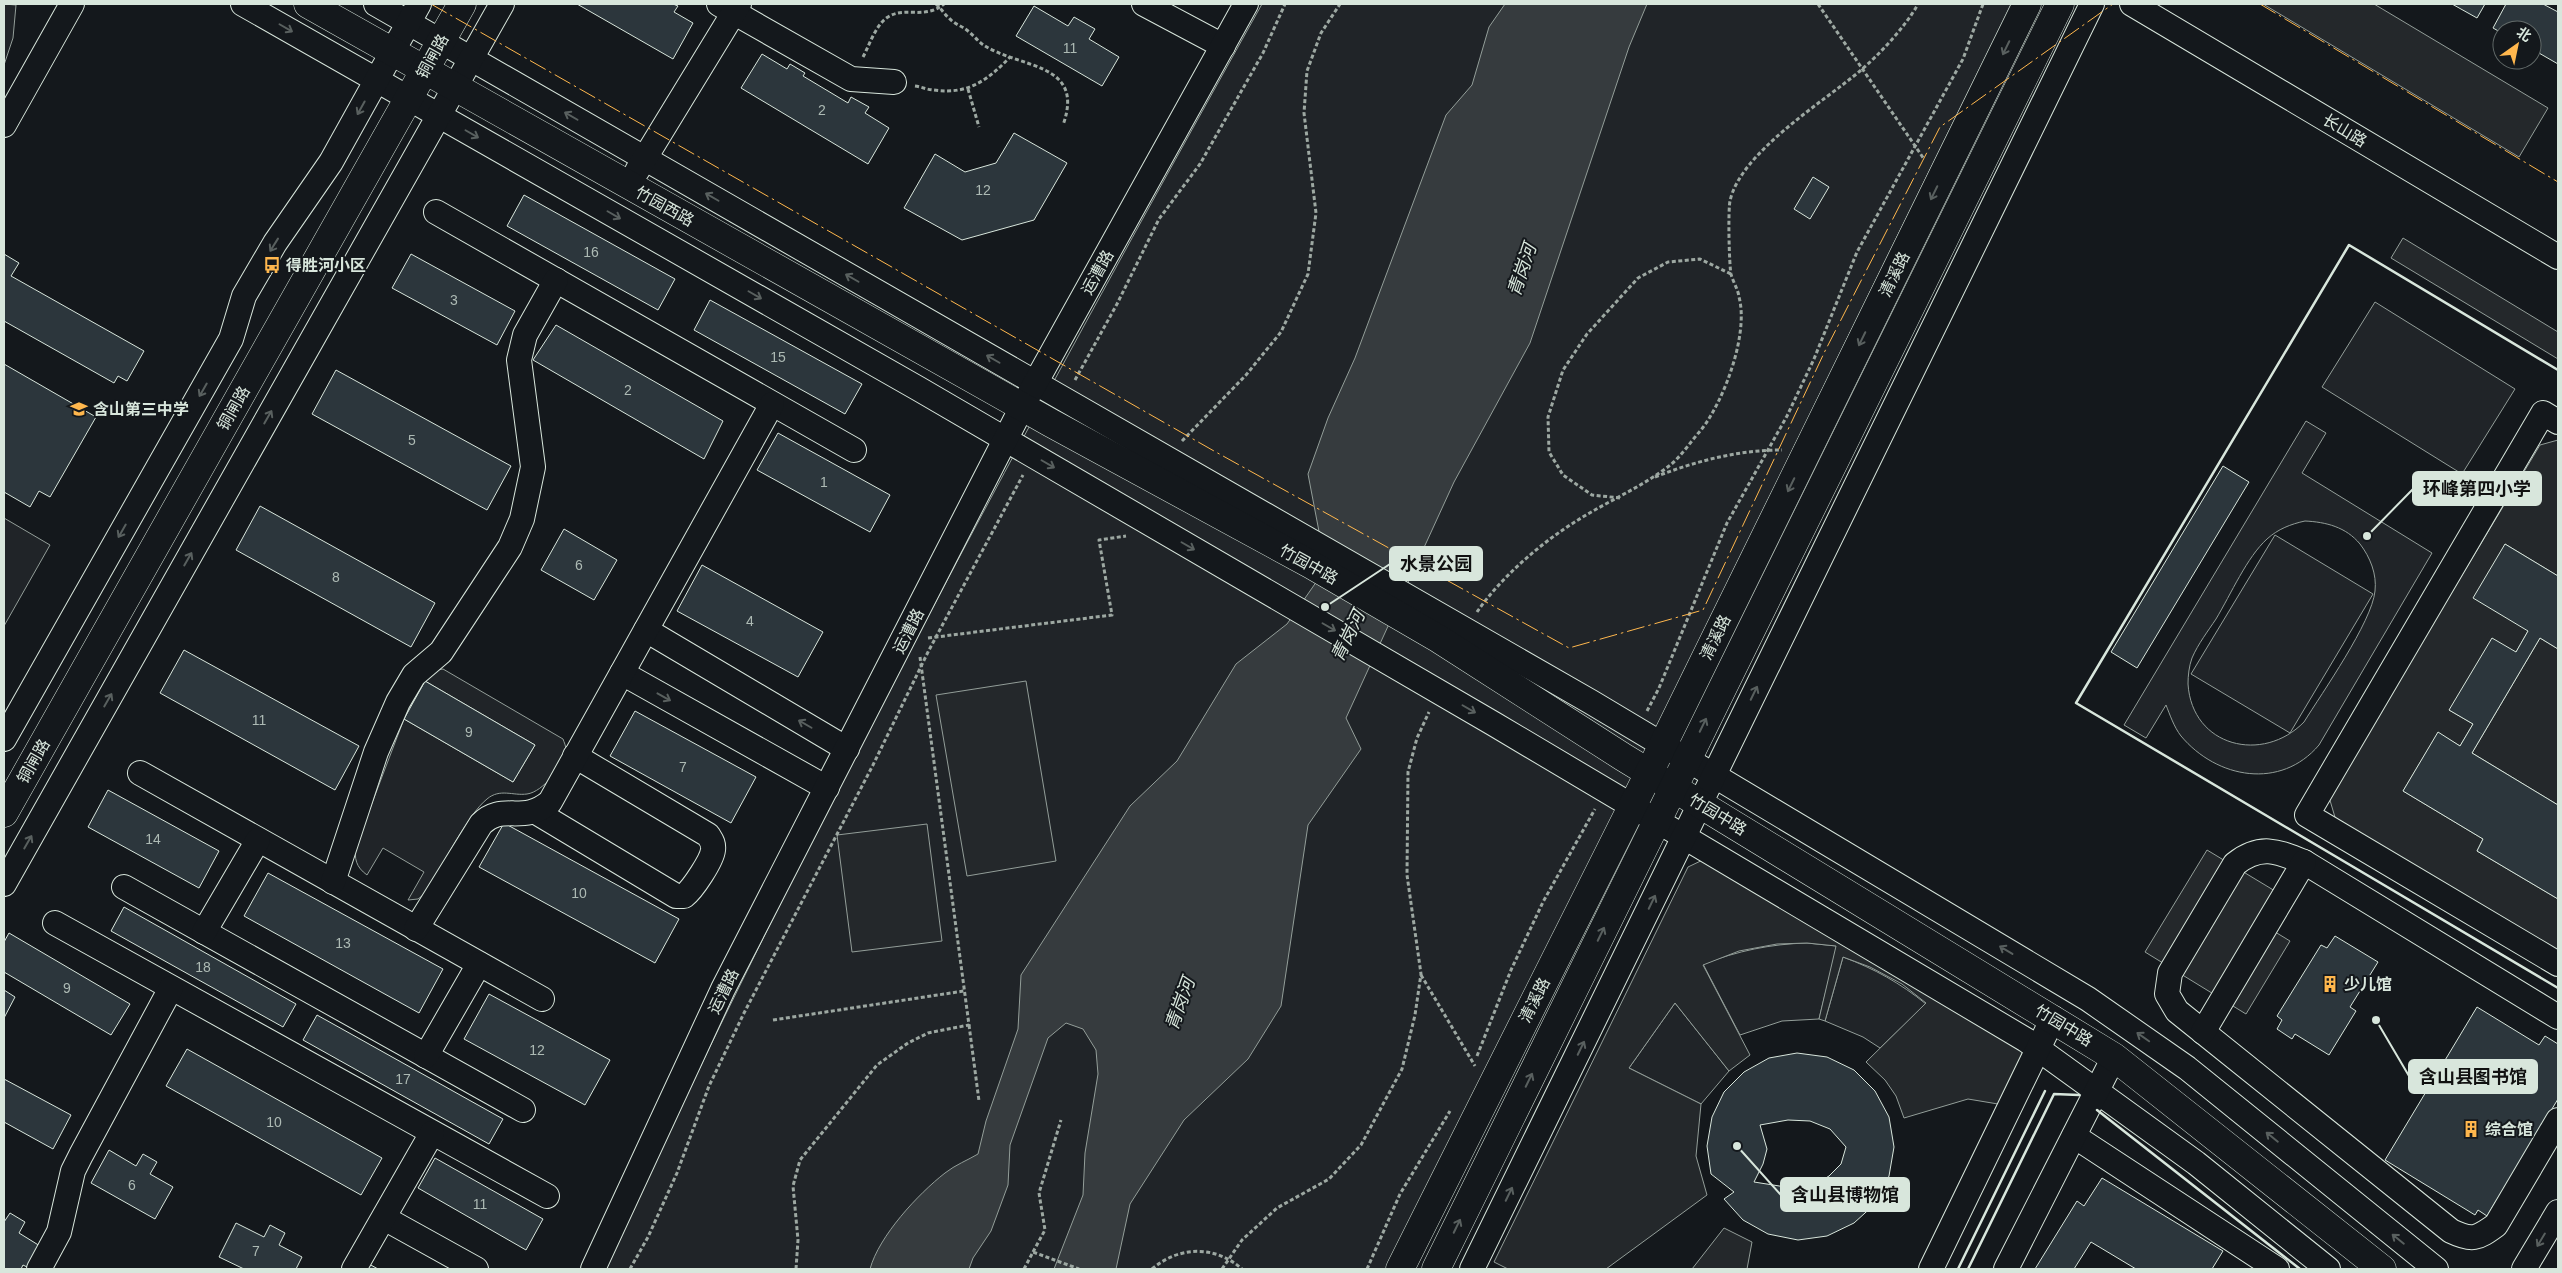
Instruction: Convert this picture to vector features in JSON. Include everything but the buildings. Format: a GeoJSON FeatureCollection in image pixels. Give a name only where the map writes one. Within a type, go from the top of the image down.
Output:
{"type":"FeatureCollection","features":[{"type":"Feature","properties":{"kind":"main road","name":"竹园西路"},"geometry":{"type":"LineString","coordinates":[[308,4],[1022,407]]}},
{"type":"Feature","properties":{"kind":"main road","name":"铜闸路"},"geometry":{"type":"LineString","coordinates":[[4,813],[462,4]]}},
{"type":"Feature","properties":{"kind":"main road","name":"清溪路"},"geometry":{"type":"LineString","coordinates":[[1400,1269],[1479,1081],[1649,773],[2027,4]]}},
{"type":"Feature","properties":{"kind":"main road","name":"清溪路"},"geometry":{"type":"LineString","coordinates":[[1436,1269],[2060,4]]}},
{"type":"Feature","properties":{"kind":"main road"},"geometry":{"type":"LineString","coordinates":[[1886,291],[1912,304]]}},
{"type":"Feature","properties":{"kind":"main road","name":"竹园中路"},"geometry":{"type":"LineString","coordinates":[[1022,407],[1310,564],[1439,639],[1649,773],[2053,1018],[2114,1057],[2382,1269]]}},
{"type":"Feature","properties":{"kind":"street"},"geometry":{"type":"LineString","coordinates":[[4,125],[72,4]]}},
{"type":"Feature","properties":{"kind":"street"},"geometry":{"type":"LineString","coordinates":[[243,4],[1034,455],[1657,820],[2038,1048],[2196,1163],[2328,1269]]}},
{"type":"Feature","properties":{"kind":"street"},"geometry":{"type":"LineString","coordinates":[[376,4],[414,13],[441,41],[1637,730],[2088,999],[2187,1068],[2436,1269]]}},
{"type":"Feature","properties":{"kind":"street"},"geometry":{"type":"LineString","coordinates":[[4,884],[502,4]]}},
{"type":"Feature","properties":{"kind":"street"},"geometry":{"type":"LineString","coordinates":[[1144,4],[1223,46]]}},
{"type":"Feature","properties":{"kind":"street","name":"运漕路"},"geometry":{"type":"LineString","coordinates":[[593,1269],[723,989],[1022,407],[1246,4]]}},
{"type":"Feature","properties":{"kind":"street"},"geometry":{"type":"LineString","coordinates":[[1472,1269],[2092,4]]}},
{"type":"Feature","properties":{"kind":"street","name":"长山路"},"geometry":{"type":"LineString","coordinates":[[2132,4],[2556,250]]}},
{"type":"Feature","properties":{"kind":"street"},"geometry":{"type":"LineString","coordinates":[[628,185],[731,7],[852,79],[894,82]]}},
{"type":"Feature","properties":{"kind":"street"},"geometry":{"type":"LineString","coordinates":[[4,739],[232,339],[249,289],[275,243],[331,162],[414,13]]}},
{"type":"Feature","properties":{"kind":"street"},"geometry":{"type":"LineString","coordinates":[[436,212],[854,450]]}},
{"type":"Feature","properties":{"kind":"street"},"geometry":{"type":"LineString","coordinates":[[333,882],[376,752],[398,702],[414,675],[441,652],[510,547],[522,519],[533,468],[519,360],[525,335],[556,280]]}},
{"type":"Feature","properties":{"kind":"street"},"geometry":{"type":"LineString","coordinates":[[536,812],[550,802],[772,404]]}},
{"type":"Feature","properties":{"kind":"street"},"geometry":{"type":"LineString","coordinates":[[2558,422],[2543,413],[2307,815],[2558,964]]}},
{"type":"Feature","properties":{"kind":"street"},"geometry":{"type":"LineString","coordinates":[[646,630],[847,749]]}},
{"type":"Feature","properties":{"kind":"street"},"geometry":{"type":"LineString","coordinates":[[622,673],[827,788]]}},
{"type":"Feature","properties":{"kind":"street"},"geometry":{"type":"LineString","coordinates":[[416,929],[481,824],[488,816],[500,813],[536,812],[676,896],[684,896],[691,890],[713,851],[713,843],[708,835],[576,756]]}},
{"type":"Feature","properties":{"kind":"street"},"geometry":{"type":"LineString","coordinates":[[140,773],[542,999]]}},
{"type":"Feature","properties":{"kind":"street"},"geometry":{"type":"LineString","coordinates":[[204,932],[258,840]]}},
{"type":"Feature","properties":{"kind":"street"},"geometry":{"type":"LineString","coordinates":[[2558,1017],[2304,862],[2281,852],[2263,850],[2247,854],[2235,864],[2170,974],[2166,994],[2177,1011],[2450,1231],[2467,1239],[2482,1235],[2496,1224],[2558,1120]]}},
{"type":"Feature","properties":{"kind":"street"},"geometry":{"type":"LineString","coordinates":[[2203,1032],[2304,862]]}},
{"type":"Feature","properties":{"kind":"street"},"geometry":{"type":"LineString","coordinates":[[124,887],[522,1110]]}},
{"type":"Feature","properties":{"kind":"street"},"geometry":{"type":"LineString","coordinates":[[55,923],[546,1196]]}},
{"type":"Feature","properties":{"kind":"street"},"geometry":{"type":"LineString","coordinates":[[426,1056],[479,964]]}},
{"type":"Feature","properties":{"kind":"street"},"geometry":{"type":"LineString","coordinates":[[39,1269],[59,1232],[73,1171],[171,988]]}},
{"type":"Feature","properties":{"kind":"street"},"geometry":{"type":"LineString","coordinates":[[1932,1269],[2053,1018]]}},
{"type":"Feature","properties":{"kind":"street"},"geometry":{"type":"LineString","coordinates":[[2006,1269],[2114,1057]]}},
{"type":"Feature","properties":{"kind":"street"},"geometry":{"type":"LineString","coordinates":[[354,1269],[432,1133]]}},
{"type":"Feature","properties":{"kind":"street"},"geometry":{"type":"LineString","coordinates":[[2074,1136],[2278,1269]]}},
{"type":"Feature","properties":{"kind":"street"},"geometry":{"type":"LineString","coordinates":[[2524,1269],[2558,1212]]}},
{"type":"Feature","properties":{"kind":"street"},"geometry":{"type":"LineString","coordinates":[[384,1218],[476,1269]]}},
{"type":"Feature","properties":{"kind":"path"},"geometry":{"type":"LineString","coordinates":[[936,4],[953,23],[966,30],[983,44],[1010,57],[1047,70],[1060,79],[1067,96],[1068,110],[1063,125]]}},
{"type":"Feature","properties":{"kind":"path"},"geometry":{"type":"LineString","coordinates":[[852,79],[881,24],[888,17],[900,13],[929,13],[944,4]]}},
{"type":"Feature","properties":{"kind":"path"},"geometry":{"type":"LineString","coordinates":[[1074,381],[1117,304],[1159,219],[1200,164],[1263,54],[1285,4]]}},
{"type":"Feature","properties":{"kind":"path"},"geometry":{"type":"LineString","coordinates":[[1166,458],[1246,375],[1281,332],[1308,274],[1316,214],[1304,113],[1307,71],[1321,33],[1340,4]]}},
{"type":"Feature","properties":{"kind":"path"},"geometry":{"type":"LineString","coordinates":[[1818,4],[1940,182]]}},
{"type":"Feature","properties":{"kind":"path"},"geometry":{"type":"LineString","coordinates":[[1465,630],[1487,598],[1545,542],[1579,519],[1620,498],[1670,465],[1702,427],[1729,381],[1740,332],[1740,298],[1731,274],[1730,201],[1744,170],[1768,144],[1862,69],[1912,16],[1918,4]]}},
{"type":"Feature","properties":{"kind":"path"},"geometry":{"type":"LineString","coordinates":[[1637,730],[1659,688],[1727,523],[1787,416],[1814,359],[1857,252],[1963,59],[1983,4]]}},
{"type":"Feature","properties":{"kind":"path"},"geometry":{"type":"LineString","coordinates":[[894,82],[932,90],[968,89],[991,77],[1010,57]]}},
{"type":"Feature","properties":{"kind":"path"},"geometry":{"type":"LineString","coordinates":[[968,89],[979,127]]}},
{"type":"Feature","properties":{"kind":"path"},"geometry":{"type":"LineString","coordinates":[[1620,498],[1592,495],[1563,475],[1549,452],[1548,417],[1563,370],[1587,334],[1638,278],[1668,262],[1700,259],[1731,274]]}},
{"type":"Feature","properties":{"kind":"path"},"geometry":{"type":"LineString","coordinates":[[1650,479],[1689,464],[1738,453],[1808,449]]}},
{"type":"Feature","properties":{"kind":"path"},"geometry":{"type":"LineString","coordinates":[[630,1269],[648,1237],[677,1173],[709,1086],[744,1013],[936,637],[1034,455]]}},
{"type":"Feature","properties":{"kind":"path"},"geometry":{"type":"LineString","coordinates":[[926,638],[1112,615],[1099,540],[1137,534],[1152,525]]}},
{"type":"Feature","properties":{"kind":"path"},"geometry":{"type":"LineString","coordinates":[[918,648],[979,1100]]}},
{"type":"Feature","properties":{"kind":"path"},"geometry":{"type":"LineString","coordinates":[[1222,1269],[1242,1240],[1277,1208],[1328,1179],[1361,1145],[1402,1069],[1416,1015],[1421,974],[1406,875],[1408,772],[1417,738],[1438,691]]}},
{"type":"Feature","properties":{"kind":"path"},"geometry":{"type":"LineString","coordinates":[[1479,1081],[1511,970],[1543,902],[1606,790]]}},
{"type":"Feature","properties":{"kind":"path"},"geometry":{"type":"LineString","coordinates":[[1421,974],[1479,1081]]}},
{"type":"Feature","properties":{"kind":"path"},"geometry":{"type":"LineString","coordinates":[[773,1020],[964,991]]}},
{"type":"Feature","properties":{"kind":"path"},"geometry":{"type":"LineString","coordinates":[[796,1269],[798,1240],[792,1186],[800,1160],[877,1065],[908,1043],[928,1033],[969,1025]]}},
{"type":"Feature","properties":{"kind":"path"},"geometry":{"type":"LineString","coordinates":[[1367,1269],[1400,1194],[1454,1105]]}},
{"type":"Feature","properties":{"kind":"path"},"geometry":{"type":"LineString","coordinates":[[1024,1269],[1045,1230],[1039,1193],[1060,1120]]}},
{"type":"Feature","properties":{"kind":"path"},"geometry":{"type":"LineString","coordinates":[[1152,1269],[1170,1256],[1191,1251],[1211,1252],[1229,1259],[1242,1269]]}},
{"type":"Feature","properties":{"kind":"path"},"geometry":{"type":"LineString","coordinates":[[1033,1252],[1079,1269]]}},
{"type":"Feature","properties":{"kind":"shaded area"},"geometry":{"type":"Polygon","coordinates":[[[4,4],[16,5],[13,38],[4,65],[4,4]]]}},
{"type":"Feature","properties":{"kind":"shaded area"},"geometry":{"type":"Polygon","coordinates":[[[1262,4],[2011,4],[1391,1269],[605,1269],[759,947],[921,630],[1089,316],[1262,4]]]}},
{"type":"Feature","properties":{"kind":"shaded area"},"geometry":{"type":"Polygon","coordinates":[[[2263,4],[2374,4],[2548,108],[2519,157],[2263,4]]]}},
{"type":"Feature","properties":{"kind":"shaded area"},"geometry":{"type":"Polygon","coordinates":[[[2403,238],[2558,332],[2558,359],[2391,258],[2403,238]]]}},
{"type":"Feature","properties":{"kind":"shaded area"},"geometry":{"type":"Polygon","coordinates":[[[2375,302],[2515,389],[2462,474],[2322,387],[2375,302]]]}},
{"type":"Feature","properties":{"kind":"shaded area"},"geometry":{"type":"Polygon","coordinates":[[[2306,421],[2326,433],[2302,473],[2432,553],[2319,745],[2304,759],[2286,769],[2268,773],[2249,774],[2230,770],[2212,762],[2196,751],[2181,736],[2172,721],[2166,705],[2146,738],[2124,725],[2306,421]],[[2305,521],[2285,527],[2267,539],[2246,566],[2192,658],[2188,684],[2192,705],[2202,722],[2216,735],[2232,742],[2250,745],[2269,743],[2287,735],[2304,722],[2356,638],[2372,604],[2375,591],[2374,572],[2367,554],[2360,544],[2348,533],[2335,526],[2305,521]]]}},
{"type":"Feature","properties":{"kind":"shaded area"},"geometry":{"type":"Polygon","coordinates":[[[2558,440],[2558,576],[2505,544],[2528,631],[2516,652],[2449,710],[2473,724],[2460,746],[2438,733],[2403,791],[2483,839],[2477,851],[2558,899],[2558,954],[2337,824],[2329,797],[2540,445],[2558,440]]]}},
{"type":"Feature","properties":{"kind":"shaded area"},"geometry":{"type":"Polygon","coordinates":[[[4,518],[50,545],[4,626],[4,518]]]}},
{"type":"Feature","properties":{"kind":"shaded area"},"geometry":{"type":"Polygon","coordinates":[[[2275,535],[2373,594],[2290,733],[2191,674],[2275,535]]]}},
{"type":"Feature","properties":{"kind":"shaded area"},"geometry":{"type":"Polygon","coordinates":[[[2540,638],[2558,649],[2558,805],[2472,753],[2540,638]]]}},
{"type":"Feature","properties":{"kind":"shaded area"},"geometry":{"type":"Polygon","coordinates":[[[443,669],[563,739],[566,750],[557,770],[540,788],[527,794],[502,793],[487,799],[463,829],[427,892],[418,899],[408,900],[424,872],[383,848],[367,875],[358,866],[355,854],[356,845],[404,719],[513,782],[535,745],[425,681],[431,671],[443,669]]]}},
{"type":"Feature","properties":{"kind":"shaded area"},"geometry":{"type":"Polygon","coordinates":[[[1026,681],[1056,861],[967,876],[936,695],[1026,681]]]}},
{"type":"Feature","properties":{"kind":"shaded area"},"geometry":{"type":"Polygon","coordinates":[[[927,824],[942,941],[852,952],[837,835],[927,824]]]}},
{"type":"Feature","properties":{"kind":"shaded area"},"geometry":{"type":"Polygon","coordinates":[[[2207,850],[2275,891],[2257,921],[2290,941],[2246,1014],[2145,952],[2207,850]]]}},
{"type":"Feature","properties":{"kind":"shaded area"},"geometry":{"type":"Polygon","coordinates":[[[1709,857],[2024,1053],[2004,1105],[1968,1099],[1904,1118],[1896,1096],[1885,1080],[1866,1062],[1926,1003],[1902,984],[1870,967],[1843,957],[1825,1021],[1819,1019],[1836,946],[1807,943],[1777,944],[1739,951],[1703,965],[1750,1055],[1729,1071],[1675,1003],[1629,1068],[1701,1104],[1696,1156],[1707,1195],[1606,1269],[1508,1269],[1494,1262],[1688,867],[1709,857]]]}},
{"type":"Feature","properties":{"kind":"shaded area"},"geometry":{"type":"Polygon","coordinates":[[[1807,943],[1837,946],[1819,1019],[1782,1021],[1740,1035],[1703,964],[1754,949],[1807,943]]]}},
{"type":"Feature","properties":{"kind":"shaded area"},"geometry":{"type":"Polygon","coordinates":[[[1843,957],[1887,977],[1907,989],[1926,1004],[1880,1048],[1863,1037],[1825,1021],[1843,957]]]}},
{"type":"Feature","properties":{"kind":"shaded area"},"geometry":{"type":"Polygon","coordinates":[[[1675,1003],[1729,1071],[1701,1104],[1629,1068],[1675,1003]]]}},
{"type":"Feature","properties":{"kind":"shaded area"},"geometry":{"type":"Polygon","coordinates":[[[1724,1228],[1752,1242],[1747,1269],[1692,1269],[1724,1228]]]}},
{"type":"Feature","properties":{"kind":"water","name":"青岗河"},"geometry":{"type":"Polygon","coordinates":[[[1505,4],[1647,4],[1629,47],[1530,343],[1454,482],[1346,718],[1361,749],[1308,825],[1281,1006],[1248,1059],[1184,1120],[1130,1204],[1116,1269],[1054,1269],[1083,1195],[1085,1153],[1098,1074],[1096,1050],[1083,1029],[1066,1023],[1048,1038],[1010,1145],[1008,1185],[991,1231],[973,1258],[969,1269],[870,1269],[882,1243],[901,1216],[923,1192],[945,1173],[978,1154],[986,1121],[1018,1029],[1021,975],[1130,806],[1177,761],[1236,664],[1287,624],[1326,568],[1308,474],[1328,418],[1355,358],[1446,115],[1472,85],[1489,27],[1505,4]]]}},
{"type":"Feature","properties":{"kind":"wall"},"geometry":{"type":"LineString","coordinates":[[2558,370],[2349,245],[2076,703],[2558,988]]}},
{"type":"Feature","properties":{"kind":"wall"},"geometry":{"type":"LineString","coordinates":[[1958,1269],[2045,1091]]}},
{"type":"Feature","properties":{"kind":"wall"},"geometry":{"type":"LineString","coordinates":[[1968,1269],[2054,1094],[2079,1095]]}},
{"type":"Feature","properties":{"kind":"wall"},"geometry":{"type":"LineString","coordinates":[[2097,1110],[2300,1269]]}},
{"type":"Feature","properties":{"kind":"power"},"geometry":{"type":"LineString","coordinates":[[431,4],[1214,451],[1569,648],[1703,610],[1825,351],[1940,127],[2113,4]]}},
{"type":"Feature","properties":{"kind":"power"},"geometry":{"type":"LineString","coordinates":[[2260,4],[2558,182]]}},
{"type":"Feature","properties":{"kind":"place","name":"得胜河小区"},"geometry":{"type":"Point","coordinates":[272,265]}},
{"type":"Feature","properties":{"kind":"place","name":"含山第三中学"},"geometry":{"type":"Point","coordinates":[79,409]}},
{"type":"Feature","properties":{"kind":"place","name":"环峰第四小学"},"geometry":{"type":"Point","coordinates":[2367,536]}},
{"type":"Feature","properties":{"kind":"place","name":"水景公园"},"geometry":{"type":"Point","coordinates":[1325,607]}},
{"type":"Feature","properties":{"kind":"place","name":"少儿馆"},"geometry":{"type":"Point","coordinates":[2330,984]}},
{"type":"Feature","properties":{"kind":"place","name":"含山县图书馆"},"geometry":{"type":"Point","coordinates":[2376,1020]}},
{"type":"Feature","properties":{"kind":"place","name":"综合馆"},"geometry":{"type":"Point","coordinates":[2471,1129]}},
{"type":"Feature","properties":{"kind":"place","name":"含山县博物馆"},"geometry":{"type":"Point","coordinates":[1737,1146]}}]}
